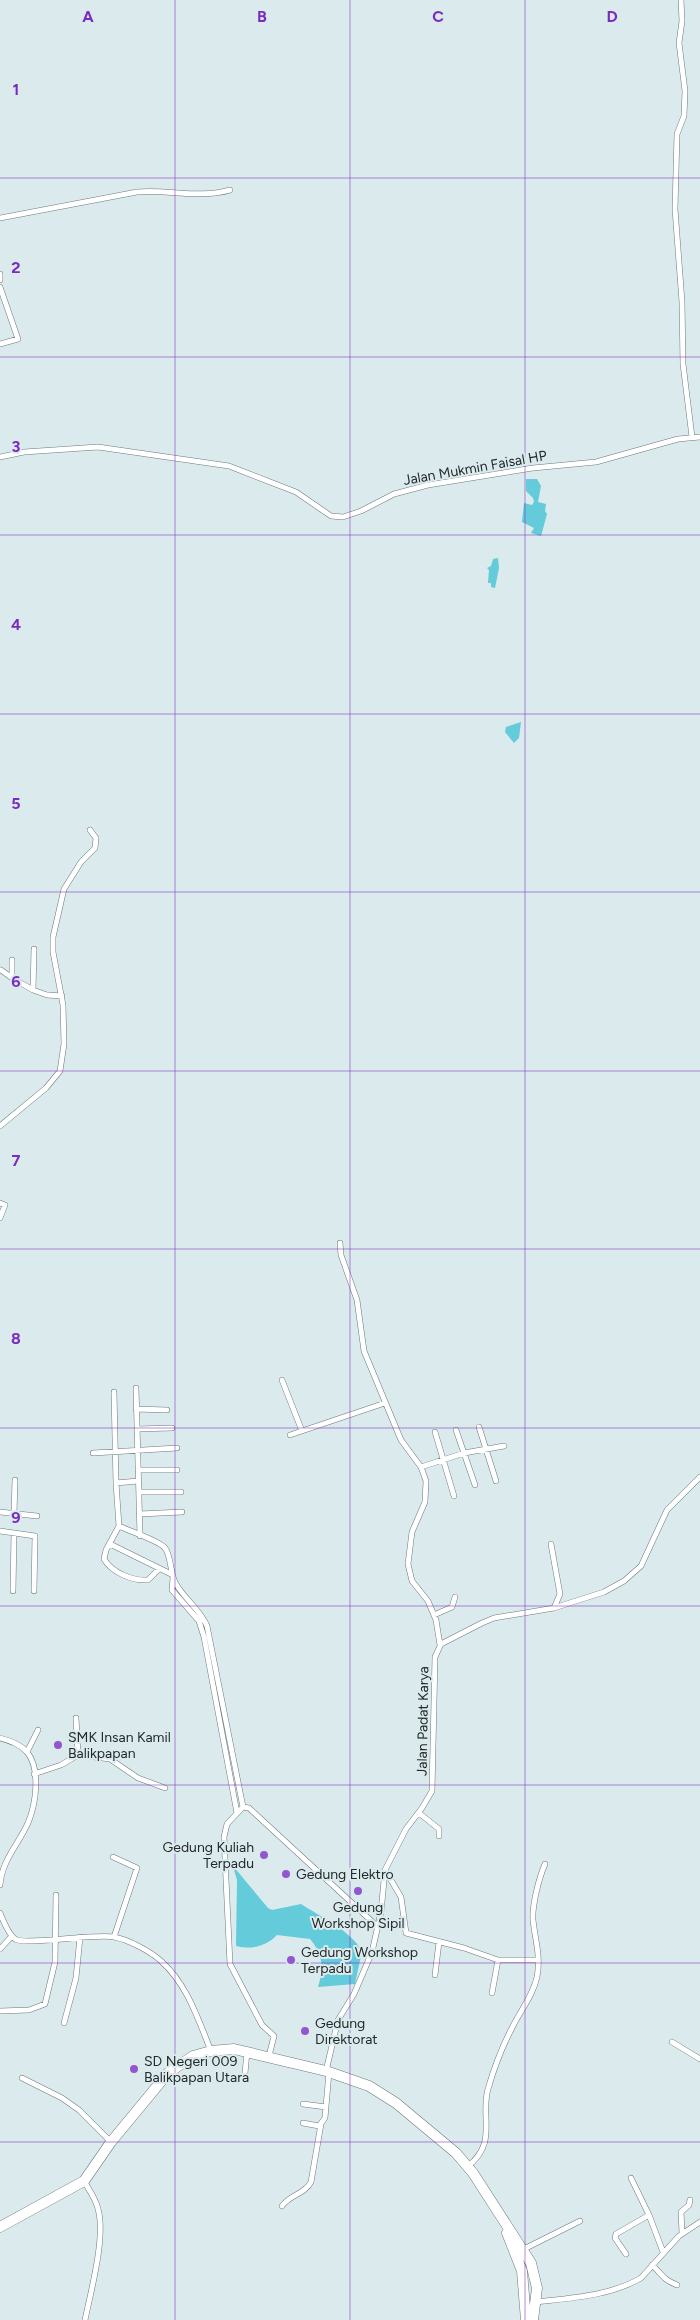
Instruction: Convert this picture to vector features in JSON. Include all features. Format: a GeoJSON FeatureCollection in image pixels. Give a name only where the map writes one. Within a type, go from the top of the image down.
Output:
{"type":"FeatureCollection","features":[{"type":"Feature","properties":{"kind":"highway"},"geometry":{"type":"LineString","coordinates":[[0,2227],[84,2181],[112,2142],[168,2073],[194,2056],[211,2051],[234,2049],[247,2051],[328,2071],[369,2086],[396,2103],[433,2132],[468,2166],[501,2219],[524,2249],[534,2274],[536,2302],[533,2320]]}},
{"type":"Feature","properties":{"kind":"highway"},"geometry":{"type":"LineString","coordinates":[[501,2219],[522,2271],[526,2320]]}},
{"type":"Feature","properties":{"kind":"street"},"geometry":{"type":"LineString","coordinates":[[681,0],[682,21],[679,43],[685,91],[684,116],[677,134],[675,209],[682,302],[683,364],[692,437]]}},
{"type":"Feature","properties":{"kind":"street"},"geometry":{"type":"LineString","coordinates":[[0,218],[153,190],[203,194],[230,190]]}},
{"type":"Feature","properties":{"kind":"street"},"geometry":{"type":"LineString","coordinates":[[0,274],[0,280]]}},
{"type":"Feature","properties":{"kind":"street"},"geometry":{"type":"LineString","coordinates":[[0,287],[18,339],[0,344]]}},
{"type":"Feature","properties":{"kind":"street","name":"Jalan Mukmin Faisal HP"},"geometry":{"type":"LineString","coordinates":[[0,457],[24,452],[98,448],[229,466],[296,492],[331,516],[343,517],[361,511],[394,494],[428,485],[533,468],[596,462],[658,444],[700,437]]}},
{"type":"Feature","properties":{"kind":"street"},"geometry":{"type":"LineString","coordinates":[[0,1126],[46,1088],[57,1076],[64,1053],[62,996],[53,952],[54,937],[64,889],[80,862],[95,848],[96,838],[90,830]]}},
{"type":"Feature","properties":{"kind":"street"},"geometry":{"type":"LineString","coordinates":[[33,990],[34,949]]}},
{"type":"Feature","properties":{"kind":"street"},"geometry":{"type":"LineString","coordinates":[[12,960],[12,978]]}},
{"type":"Feature","properties":{"kind":"street"},"geometry":{"type":"LineString","coordinates":[[1,970],[33,990],[47,995],[62,996]]}},
{"type":"Feature","properties":{"kind":"street"},"geometry":{"type":"LineString","coordinates":[[0,1203],[5,1205],[0,1218]]}},
{"type":"Feature","properties":{"kind":"street"},"geometry":{"type":"LineString","coordinates":[[340,1243],[341,1255],[357,1300],[364,1351],[402,1440],[421,1467],[427,1492],[411,1540],[408,1564],[412,1581],[428,1601],[434,1615],[440,1645],[494,1618],[554,1608],[604,1592],[633,1574],[646,1558],[653,1537],[667,1510],[700,1478]]}},
{"type":"Feature","properties":{"kind":"street"},"geometry":{"type":"LineString","coordinates":[[282,1380],[302,1431]]}},
{"type":"Feature","properties":{"kind":"street"},"geometry":{"type":"LineString","coordinates":[[136,1388],[140,1536]]}},
{"type":"Feature","properties":{"kind":"street"},"geometry":{"type":"LineString","coordinates":[[114,1392],[119,1526],[104,1559],[110,1567],[119,1573],[143,1580],[151,1578],[159,1569]]}},
{"type":"Feature","properties":{"kind":"street"},"geometry":{"type":"LineString","coordinates":[[290,1435],[385,1403]]}},
{"type":"Feature","properties":{"kind":"street"},"geometry":{"type":"LineString","coordinates":[[136,1409],[167,1410]]}},
{"type":"Feature","properties":{"kind":"street"},"geometry":{"type":"LineString","coordinates":[[479,1427],[496,1481]]}},
{"type":"Feature","properties":{"kind":"street"},"geometry":{"type":"LineString","coordinates":[[137,1428],[172,1428]]}},
{"type":"Feature","properties":{"kind":"street"},"geometry":{"type":"LineString","coordinates":[[456,1430],[475,1485]]}},
{"type":"Feature","properties":{"kind":"street"},"geometry":{"type":"LineString","coordinates":[[435,1432],[454,1496]]}},
{"type":"Feature","properties":{"kind":"street"},"geometry":{"type":"LineString","coordinates":[[421,1467],[464,1453],[504,1446]]}},
{"type":"Feature","properties":{"kind":"street"},"geometry":{"type":"LineString","coordinates":[[92,1453],[177,1448]]}},
{"type":"Feature","properties":{"kind":"street"},"geometry":{"type":"LineString","coordinates":[[138,1470],[177,1470]]}},
{"type":"Feature","properties":{"kind":"street"},"geometry":{"type":"LineString","coordinates":[[14,1514],[15,1480]]}},
{"type":"Feature","properties":{"kind":"street"},"geometry":{"type":"LineString","coordinates":[[116,1483],[138,1482]]}},
{"type":"Feature","properties":{"kind":"street"},"geometry":{"type":"LineString","coordinates":[[139,1492],[181,1492]]}},
{"type":"Feature","properties":{"kind":"street"},"geometry":{"type":"LineString","coordinates":[[0,1512],[37,1516]]}},
{"type":"Feature","properties":{"kind":"street"},"geometry":{"type":"LineString","coordinates":[[140,1514],[182,1512]]}},
{"type":"Feature","properties":{"kind":"street"},"geometry":{"type":"LineString","coordinates":[[119,1526],[164,1546],[168,1554],[172,1576],[172,1590],[199,1621],[204,1637],[237,1813]]}},
{"type":"Feature","properties":{"kind":"street"},"geometry":{"type":"LineString","coordinates":[[0,1531],[36,1536],[34,1591]]}},
{"type":"Feature","properties":{"kind":"street"},"geometry":{"type":"LineString","coordinates":[[13,1591],[14,1533]]}},
{"type":"Feature","properties":{"kind":"street"},"geometry":{"type":"LineString","coordinates":[[110,1544],[172,1576],[178,1587],[204,1619],[208,1629],[243,1807]]}},
{"type":"Feature","properties":{"kind":"street"},"geometry":{"type":"LineString","coordinates":[[551,1544],[560,1594],[554,1608]]}},
{"type":"Feature","properties":{"kind":"street"},"geometry":{"type":"LineString","coordinates":[[434,1615],[452,1607],[456,1597]]}},
{"type":"Feature","properties":{"kind":"street","name":"Jalan Padat Karya"},"geometry":{"type":"LineString","coordinates":[[282,2206],[286,2200],[306,2188],[311,2182],[321,2124],[325,2118],[328,2071],[335,2029],[368,1965],[378,1927],[385,1870],[406,1829],[429,1797],[434,1784],[432,1749],[435,1657],[440,1645]]}},
{"type":"Feature","properties":{"kind":"street"},"geometry":{"type":"LineString","coordinates":[[76,1718],[78,1755]]}},
{"type":"Feature","properties":{"kind":"street"},"geometry":{"type":"LineString","coordinates":[[27,1752],[38,1730]]}},
{"type":"Feature","properties":{"kind":"street"},"geometry":{"type":"LineString","coordinates":[[0,1738],[14,1742],[27,1752],[33,1764],[34,1774],[34,1798],[30,1817],[5,1863],[0,1886]]}},
{"type":"Feature","properties":{"kind":"street"},"geometry":{"type":"LineString","coordinates":[[34,1774],[61,1765],[78,1755],[110,1759],[138,1778],[165,1788]]}},
{"type":"Feature","properties":{"kind":"street"},"geometry":{"type":"LineString","coordinates":[[243,1807],[227,1824],[224,1832],[228,1954],[233,1971],[252,2007],[262,2024],[274,2036],[270,2056]]}},
{"type":"Feature","properties":{"kind":"street"},"geometry":{"type":"LineString","coordinates":[[243,1807],[248,1808],[378,1927]]}},
{"type":"Feature","properties":{"kind":"street"},"geometry":{"type":"LineString","coordinates":[[419,1813],[439,1830],[438,1836]]}},
{"type":"Feature","properties":{"kind":"street"},"geometry":{"type":"LineString","coordinates":[[113,1857],[137,1868],[114,1937]]}},
{"type":"Feature","properties":{"kind":"street"},"geometry":{"type":"LineString","coordinates":[[468,2166],[481,2153],[488,2126],[485,2102],[488,2089],[511,2028],[535,1984],[538,1960],[533,1914],[539,1881],[545,1864]]}},
{"type":"Feature","properties":{"kind":"street"},"geometry":{"type":"LineString","coordinates":[[385,1870],[401,1896],[406,1933],[464,1948],[498,1960],[538,1960]]}},
{"type":"Feature","properties":{"kind":"street"},"geometry":{"type":"LineString","coordinates":[[0,2011],[29,2010],[45,2004],[54,1965],[57,1938],[56,1895]]}},
{"type":"Feature","properties":{"kind":"street"},"geometry":{"type":"LineString","coordinates":[[0,1914],[12,1936],[21,1942],[57,1938],[114,1937],[151,1954],[172,1973],[189,1998],[211,2051]]}},
{"type":"Feature","properties":{"kind":"street"},"geometry":{"type":"LineString","coordinates":[[0,1949],[12,1936]]}},
{"type":"Feature","properties":{"kind":"street"},"geometry":{"type":"LineString","coordinates":[[64,2023],[76,1978],[80,1937]]}},
{"type":"Feature","properties":{"kind":"street"},"geometry":{"type":"LineString","coordinates":[[436,1974],[439,1942]]}},
{"type":"Feature","properties":{"kind":"street"},"geometry":{"type":"LineString","coordinates":[[492,1993],[498,1960]]}},
{"type":"Feature","properties":{"kind":"street"},"geometry":{"type":"LineString","coordinates":[[672,2042],[685,2048],[700,2059]]}},
{"type":"Feature","properties":{"kind":"street"},"geometry":{"type":"LineString","coordinates":[[245,2073],[247,2051]]}},
{"type":"Feature","properties":{"kind":"street"},"geometry":{"type":"LineString","coordinates":[[22,2078],[62,2098],[79,2110],[112,2142]]}},
{"type":"Feature","properties":{"kind":"street"},"geometry":{"type":"LineString","coordinates":[[303,2104],[326,2107]]}},
{"type":"Feature","properties":{"kind":"street"},"geometry":{"type":"LineString","coordinates":[[303,2123],[319,2126],[321,2124]]}},
{"type":"Feature","properties":{"kind":"street"},"geometry":{"type":"LineString","coordinates":[[631,2178],[649,2215],[663,2252]]}},
{"type":"Feature","properties":{"kind":"street"},"geometry":{"type":"LineString","coordinates":[[84,2181],[98,2208],[100,2223],[100,2238],[85,2320]]}},
{"type":"Feature","properties":{"kind":"street"},"geometry":{"type":"LineString","coordinates":[[682,2233],[681,2212],[689,2205],[690,2200]]}},
{"type":"Feature","properties":{"kind":"street"},"geometry":{"type":"LineString","coordinates":[[626,2254],[615,2238],[616,2234],[649,2215]]}},
{"type":"Feature","properties":{"kind":"street"},"geometry":{"type":"LineString","coordinates":[[524,2249],[580,2221]]}},
{"type":"Feature","properties":{"kind":"street"},"geometry":{"type":"LineString","coordinates":[[536,2302],[616,2290],[640,2278],[682,2233],[700,2222]]}},
{"type":"Feature","properties":{"kind":"street"},"geometry":{"type":"LineString","coordinates":[[652,2266],[659,2271],[663,2279],[677,2285]]}},
{"type":"Feature","properties":{"kind":"shaded area"},"geometry":{"type":"Polygon","coordinates":[[[526,479],[537,479],[541,486],[538,502],[546,504],[545,511],[547,514],[541,536],[531,533],[534,528],[522,522],[524,503],[532,505],[534,502],[533,498],[526,491],[526,479]]]}},
{"type":"Feature","properties":{"kind":"shaded area"},"geometry":{"type":"Polygon","coordinates":[[[498,558],[499,568],[495,588],[491,587],[491,583],[488,583],[489,570],[487,568],[491,566],[493,559],[498,558]]]}},
{"type":"Feature","properties":{"kind":"shaded area"},"geometry":{"type":"Polygon","coordinates":[[[521,722],[519,738],[514,743],[505,732],[506,727],[521,722]]]}},
{"type":"Feature","properties":{"kind":"shaded area"},"geometry":{"type":"Polygon","coordinates":[[[233,1866],[268,1908],[272,1910],[301,1904],[343,1930],[357,1943],[362,1951],[355,1984],[318,1987],[322,1967],[318,1950],[310,1939],[277,1935],[268,1942],[258,1946],[247,1948],[236,1946],[237,1880],[233,1866]]]}},
{"type":"Feature","properties":{"kind":"place","name":"SMK Insan Kamil Balikpapan"},"geometry":{"type":"Point","coordinates":[58,1745]}},
{"type":"Feature","properties":{"kind":"place","name":"Gedung Kuliah Terpadu"},"geometry":{"type":"Point","coordinates":[264,1855]}},
{"type":"Feature","properties":{"kind":"place","name":"Gedung Elektro"},"geometry":{"type":"Point","coordinates":[286,1874]}},
{"type":"Feature","properties":{"kind":"place","name":"Gedung Workshop Sipil"},"geometry":{"type":"Point","coordinates":[358,1891]}},
{"type":"Feature","properties":{"kind":"place","name":"Gedung Workshop Terpadu"},"geometry":{"type":"Point","coordinates":[291,1960]}},
{"type":"Feature","properties":{"kind":"place","name":"Gedung Direktorat"},"geometry":{"type":"Point","coordinates":[305,2031]}},
{"type":"Feature","properties":{"kind":"place","name":"SD Negeri 009 Balikpapan Utara"},"geometry":{"type":"Point","coordinates":[134,2069]}}]}
